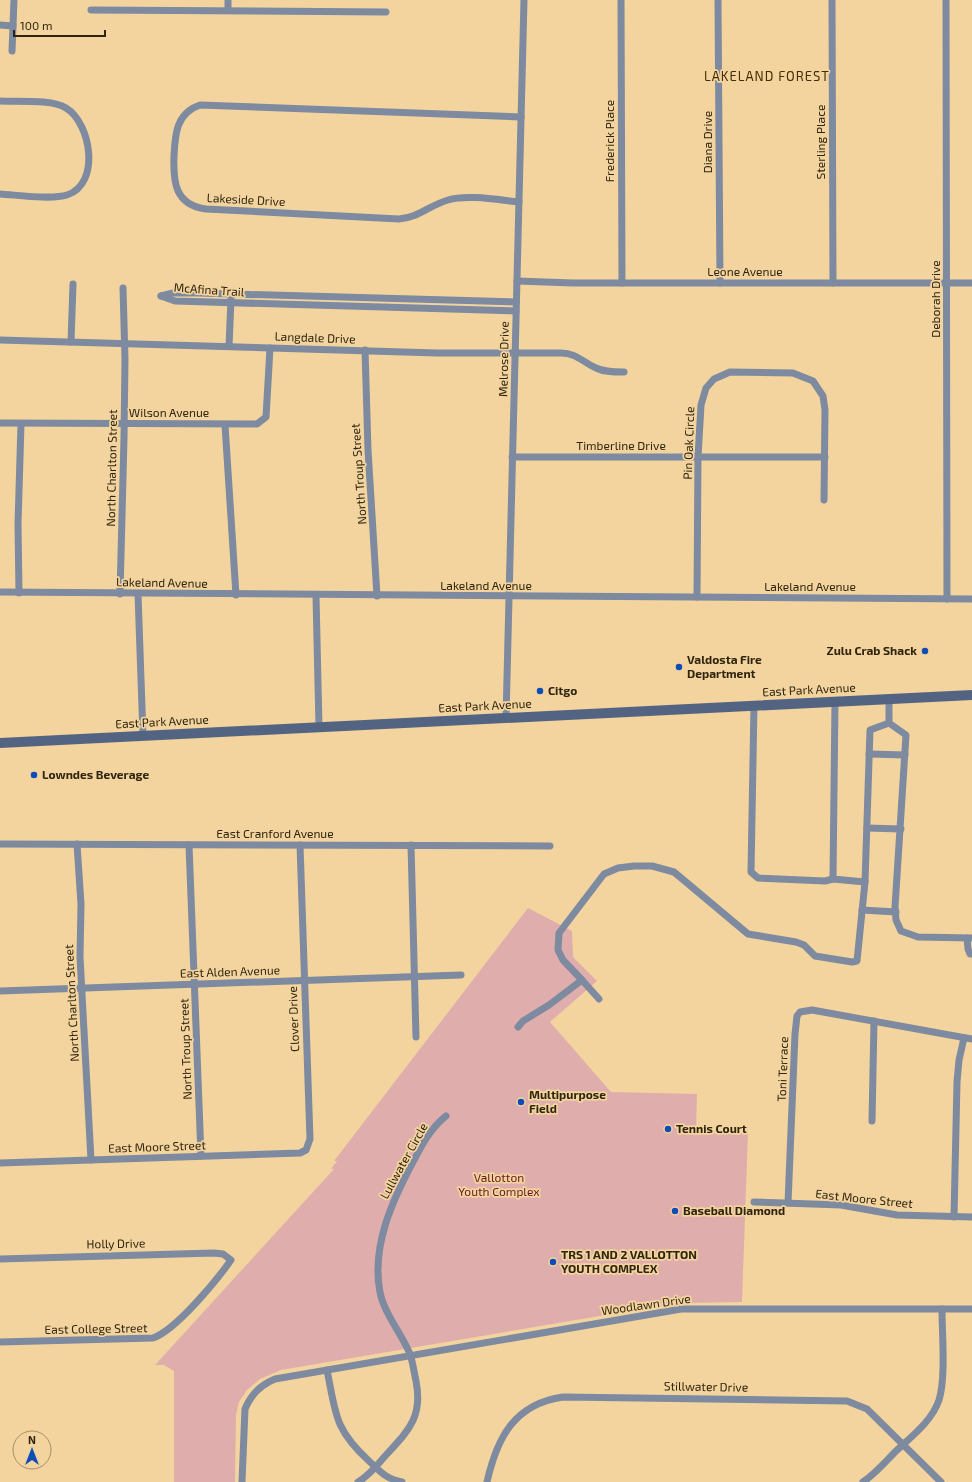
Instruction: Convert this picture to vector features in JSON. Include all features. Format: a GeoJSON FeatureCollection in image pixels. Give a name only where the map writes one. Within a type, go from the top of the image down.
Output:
{"type":"FeatureCollection","features":[{"type":"Feature","properties":{"kind":"main road","name":"East Park Avenue"},"geometry":{"type":"LineString","coordinates":[[0,743],[972,695]]}},
{"type":"Feature","properties":{"kind":"street"},"geometry":{"type":"LineString","coordinates":[[12,51],[14,0]]}},
{"type":"Feature","properties":{"kind":"street"},"geometry":{"type":"LineString","coordinates":[[228,0],[228,10]]}},
{"type":"Feature","properties":{"kind":"street","name":"Melrose Drive"},"geometry":{"type":"LineString","coordinates":[[506,718],[524,0]]}},
{"type":"Feature","properties":{"kind":"street","name":"Frederick Place"},"geometry":{"type":"LineString","coordinates":[[621,0],[622,283]]}},
{"type":"Feature","properties":{"kind":"street","name":"Diana Drive"},"geometry":{"type":"LineString","coordinates":[[718,0],[720,283]]}},
{"type":"Feature","properties":{"kind":"street","name":"Sterling Place"},"geometry":{"type":"LineString","coordinates":[[832,0],[833,283]]}},
{"type":"Feature","properties":{"kind":"street","name":"Deborah Drive"},"geometry":{"type":"LineString","coordinates":[[946,0],[947,599]]}},
{"type":"Feature","properties":{"kind":"street"},"geometry":{"type":"LineString","coordinates":[[91,10],[386,12]]}},
{"type":"Feature","properties":{"kind":"street"},"geometry":{"type":"LineString","coordinates":[[0,26],[12,26]]}},
{"type":"Feature","properties":{"kind":"street"},"geometry":{"type":"LineString","coordinates":[[0,101],[52,104],[67,108],[81,126],[85,136],[90,160],[86,179],[78,188],[67,195],[0,194]]}},
{"type":"Feature","properties":{"kind":"street","name":"Lakeside Drive"},"geometry":{"type":"LineString","coordinates":[[519,202],[455,198],[440,202],[413,217],[399,219],[206,209],[193,206],[183,198],[175,185],[173,171],[177,127],[183,116],[191,109],[200,105],[521,117]]}},
{"type":"Feature","properties":{"kind":"street","name":"Leone Avenue"},"geometry":{"type":"LineString","coordinates":[[517,281],[622,283],[972,283]]}},
{"type":"Feature","properties":{"kind":"street"},"geometry":{"type":"LineString","coordinates":[[71,342],[73,284]]}},
{"type":"Feature","properties":{"kind":"street","name":"North Charlton Street"},"geometry":{"type":"LineString","coordinates":[[120,594],[125,359],[123,343],[123,288]]}},
{"type":"Feature","properties":{"kind":"street","name":"McAfina Trail"},"geometry":{"type":"LineString","coordinates":[[516,302],[198,293],[173,293],[161,296],[175,301],[198,302],[516,311]]}},
{"type":"Feature","properties":{"kind":"street"},"geometry":{"type":"LineString","coordinates":[[198,293],[198,302]]}},
{"type":"Feature","properties":{"kind":"street"},"geometry":{"type":"LineString","coordinates":[[229,346],[232,294]]}},
{"type":"Feature","properties":{"kind":"street"},"geometry":{"type":"LineString","coordinates":[[259,295],[259,304]]}},
{"type":"Feature","properties":{"kind":"street"},"geometry":{"type":"LineString","coordinates":[[329,306],[330,297]]}},
{"type":"Feature","properties":{"kind":"street"},"geometry":{"type":"LineString","coordinates":[[365,298],[365,307]]}},
{"type":"Feature","properties":{"kind":"street"},"geometry":{"type":"LineString","coordinates":[[401,299],[401,308]]}},
{"type":"Feature","properties":{"kind":"street"},"geometry":{"type":"LineString","coordinates":[[436,300],[436,309]]}},
{"type":"Feature","properties":{"kind":"street"},"geometry":{"type":"LineString","coordinates":[[472,301],[472,310]]}},
{"type":"Feature","properties":{"kind":"street","name":"Langdale Drive"},"geometry":{"type":"LineString","coordinates":[[0,340],[480,353],[568,353],[580,357],[600,369],[624,372]]}},
{"type":"Feature","properties":{"kind":"street","name":"Wilson Avenue"},"geometry":{"type":"LineString","coordinates":[[0,423],[257,424],[266,417],[270,348]]}},
{"type":"Feature","properties":{"kind":"street","name":"North Troup Street"},"geometry":{"type":"LineString","coordinates":[[365,350],[368,450],[377,596]]}},
{"type":"Feature","properties":{"kind":"street","name":"Pin Oak Circle"},"geometry":{"type":"LineString","coordinates":[[697,597],[698,457],[702,398],[710,383],[718,376],[730,372],[785,372],[801,375],[813,381],[823,396],[825,410],[824,500]]}},
{"type":"Feature","properties":{"kind":"street"},"geometry":{"type":"LineString","coordinates":[[19,592],[18,524],[21,424]]}},
{"type":"Feature","properties":{"kind":"street"},"geometry":{"type":"LineString","coordinates":[[225,425],[236,595]]}},
{"type":"Feature","properties":{"kind":"street","name":"Timberline Drive"},"geometry":{"type":"LineString","coordinates":[[512,457],[825,457]]}},
{"type":"Feature","properties":{"kind":"street","name":"Lakeland Avenue"},"geometry":{"type":"LineString","coordinates":[[0,592],[316,596],[972,599]]}},
{"type":"Feature","properties":{"kind":"street"},"geometry":{"type":"LineString","coordinates":[[138,594],[143,736]]}},
{"type":"Feature","properties":{"kind":"street"},"geometry":{"type":"LineString","coordinates":[[316,596],[319,727]]}},
{"type":"Feature","properties":{"kind":"street"},"geometry":{"type":"LineString","coordinates":[[889,699],[889,723]]}},
{"type":"Feature","properties":{"kind":"street"},"geometry":{"type":"LineString","coordinates":[[833,879],[835,702]]}},
{"type":"Feature","properties":{"kind":"street"},"geometry":{"type":"LineString","coordinates":[[754,705],[750,872],[758,878],[825,881],[833,879],[865,882]]}},
{"type":"Feature","properties":{"kind":"street"},"geometry":{"type":"LineString","coordinates":[[599,999],[563,960],[558,950],[559,933],[604,874],[618,868],[652,866],[674,872],[748,934],[796,942],[804,945],[815,956],[852,962],[858,961],[865,882],[870,730],[889,723]]}},
{"type":"Feature","properties":{"kind":"street"},"geometry":{"type":"LineString","coordinates":[[889,723],[906,735],[896,920],[901,931],[918,937],[970,938],[968,949],[970,954],[972,954]]}},
{"type":"Feature","properties":{"kind":"street"},"geometry":{"type":"LineString","coordinates":[[869,754],[905,755]]}},
{"type":"Feature","properties":{"kind":"street"},"geometry":{"type":"LineString","coordinates":[[867,828],[901,829]]}},
{"type":"Feature","properties":{"kind":"street","name":"East Cranford Avenue"},"geometry":{"type":"LineString","coordinates":[[0,844],[550,846]]}},
{"type":"Feature","properties":{"kind":"street","name":"North Charlton Street"},"geometry":{"type":"LineString","coordinates":[[77,844],[81,904],[82,988],[90,1160]]}},
{"type":"Feature","properties":{"kind":"street","name":"North Troup Street"},"geometry":{"type":"LineString","coordinates":[[189,845],[201,1156]]}},
{"type":"Feature","properties":{"kind":"street","name":"Clover Drive"},"geometry":{"type":"LineString","coordinates":[[300,845],[309,1144]]}},
{"type":"Feature","properties":{"kind":"street"},"geometry":{"type":"LineString","coordinates":[[412,845],[416,1037]]}},
{"type":"Feature","properties":{"kind":"street"},"geometry":{"type":"LineString","coordinates":[[862,910],[896,912]]}},
{"type":"Feature","properties":{"kind":"street","name":"East Alden Avenue"},"geometry":{"type":"LineString","coordinates":[[0,991],[461,975]]}},
{"type":"Feature","properties":{"kind":"street"},"geometry":{"type":"LineString","coordinates":[[518,1027],[523,1020],[549,1004],[582,980]]}},
{"type":"Feature","properties":{"kind":"street","name":"Toni Terrace"},"geometry":{"type":"LineString","coordinates":[[788,1203],[797,1016],[800,1012],[812,1010],[874,1021]]}},
{"type":"Feature","properties":{"kind":"street"},"geometry":{"type":"LineString","coordinates":[[872,1121],[874,1021],[972,1039]]}},
{"type":"Feature","properties":{"kind":"street"},"geometry":{"type":"LineString","coordinates":[[954,1217],[957,1082],[959,1060],[964,1038]]}},
{"type":"Feature","properties":{"kind":"street","name":"Lullwater Circle"},"geometry":{"type":"LineString","coordinates":[[358,1482],[376,1467],[410,1428],[416,1415],[418,1392],[410,1355],[380,1294],[378,1275],[379,1258],[389,1211],[431,1131],[446,1116]]}},
{"type":"Feature","properties":{"kind":"street","name":"East Moore Street"},"geometry":{"type":"LineString","coordinates":[[0,1163],[300,1153],[306,1150],[309,1144]]}},
{"type":"Feature","properties":{"kind":"street","name":"East Moore Street"},"geometry":{"type":"LineString","coordinates":[[754,1202],[841,1205],[909,1216],[972,1218]]}},
{"type":"Feature","properties":{"kind":"street","name":"Holly Drive"},"geometry":{"type":"LineString","coordinates":[[0,1259],[214,1253],[223,1254],[231,1260]]}},
{"type":"Feature","properties":{"kind":"street","name":"East College Street"},"geometry":{"type":"LineString","coordinates":[[0,1342],[158,1337],[162,1335],[206,1291],[231,1260]]}},
{"type":"Feature","properties":{"kind":"street","name":"Woodlawn Drive"},"geometry":{"type":"LineString","coordinates":[[327,1370],[681,1309],[972,1309]]}},
{"type":"Feature","properties":{"kind":"street"},"geometry":{"type":"LineString","coordinates":[[863,1482],[874,1474],[927,1421],[939,1401],[942,1386],[942,1309]]}},
{"type":"Feature","properties":{"kind":"street"},"geometry":{"type":"LineString","coordinates":[[242,1482],[245,1410],[252,1394],[263,1385],[275,1379],[327,1370],[335,1412],[341,1428],[354,1447],[384,1476],[402,1482]]}},
{"type":"Feature","properties":{"kind":"street","name":"Stillwater Drive"},"geometry":{"type":"LineString","coordinates":[[487,1482],[496,1449],[505,1432],[513,1422],[537,1405],[563,1397],[847,1401],[867,1409],[941,1482]]}},
{"type":"Feature","properties":{"kind":"green space","name":"Vallotton Youth Complex"},"geometry":{"type":"Polygon","coordinates":[[[528,908],[572,931],[573,957],[597,981],[550,1022],[611,1092],[697,1094],[696,1133],[748,1133],[742,1302],[685,1303],[659,1306],[281,1370],[260,1379],[247,1390],[239,1402],[236,1415],[235,1482],[174,1482],[174,1371],[164,1365],[155,1365],[334,1169],[331,1169],[337,1161],[334,1161],[528,908]]]}},
{"type":"Feature","properties":{"kind":"place","name":"Zulu Crab Shack"},"geometry":{"type":"Point","coordinates":[925,651]}},
{"type":"Feature","properties":{"kind":"place","name":"Valdosta Fire Department"},"geometry":{"type":"Point","coordinates":[679,667]}},
{"type":"Feature","properties":{"kind":"place","name":"Citgo"},"geometry":{"type":"Point","coordinates":[540,691]}},
{"type":"Feature","properties":{"kind":"place","name":"Lowndes Beverage"},"geometry":{"type":"Point","coordinates":[34,775]}},
{"type":"Feature","properties":{"kind":"place","name":"Multipurpose Field"},"geometry":{"type":"Point","coordinates":[521,1102]}},
{"type":"Feature","properties":{"kind":"place","name":"Tennis Court"},"geometry":{"type":"Point","coordinates":[668,1129]}},
{"type":"Feature","properties":{"kind":"place","name":"Baseball Diamond"},"geometry":{"type":"Point","coordinates":[675,1211]}},
{"type":"Feature","properties":{"kind":"place","name":"TRS 1 AND 2 VALLOTTON YOUTH COMPLEX"},"geometry":{"type":"Point","coordinates":[553,1262]}},
{"type":"Feature","properties":{"kind":"district","name":"LAKELAND FOREST"},"geometry":{"type":"Point","coordinates":[767,76]}}]}
